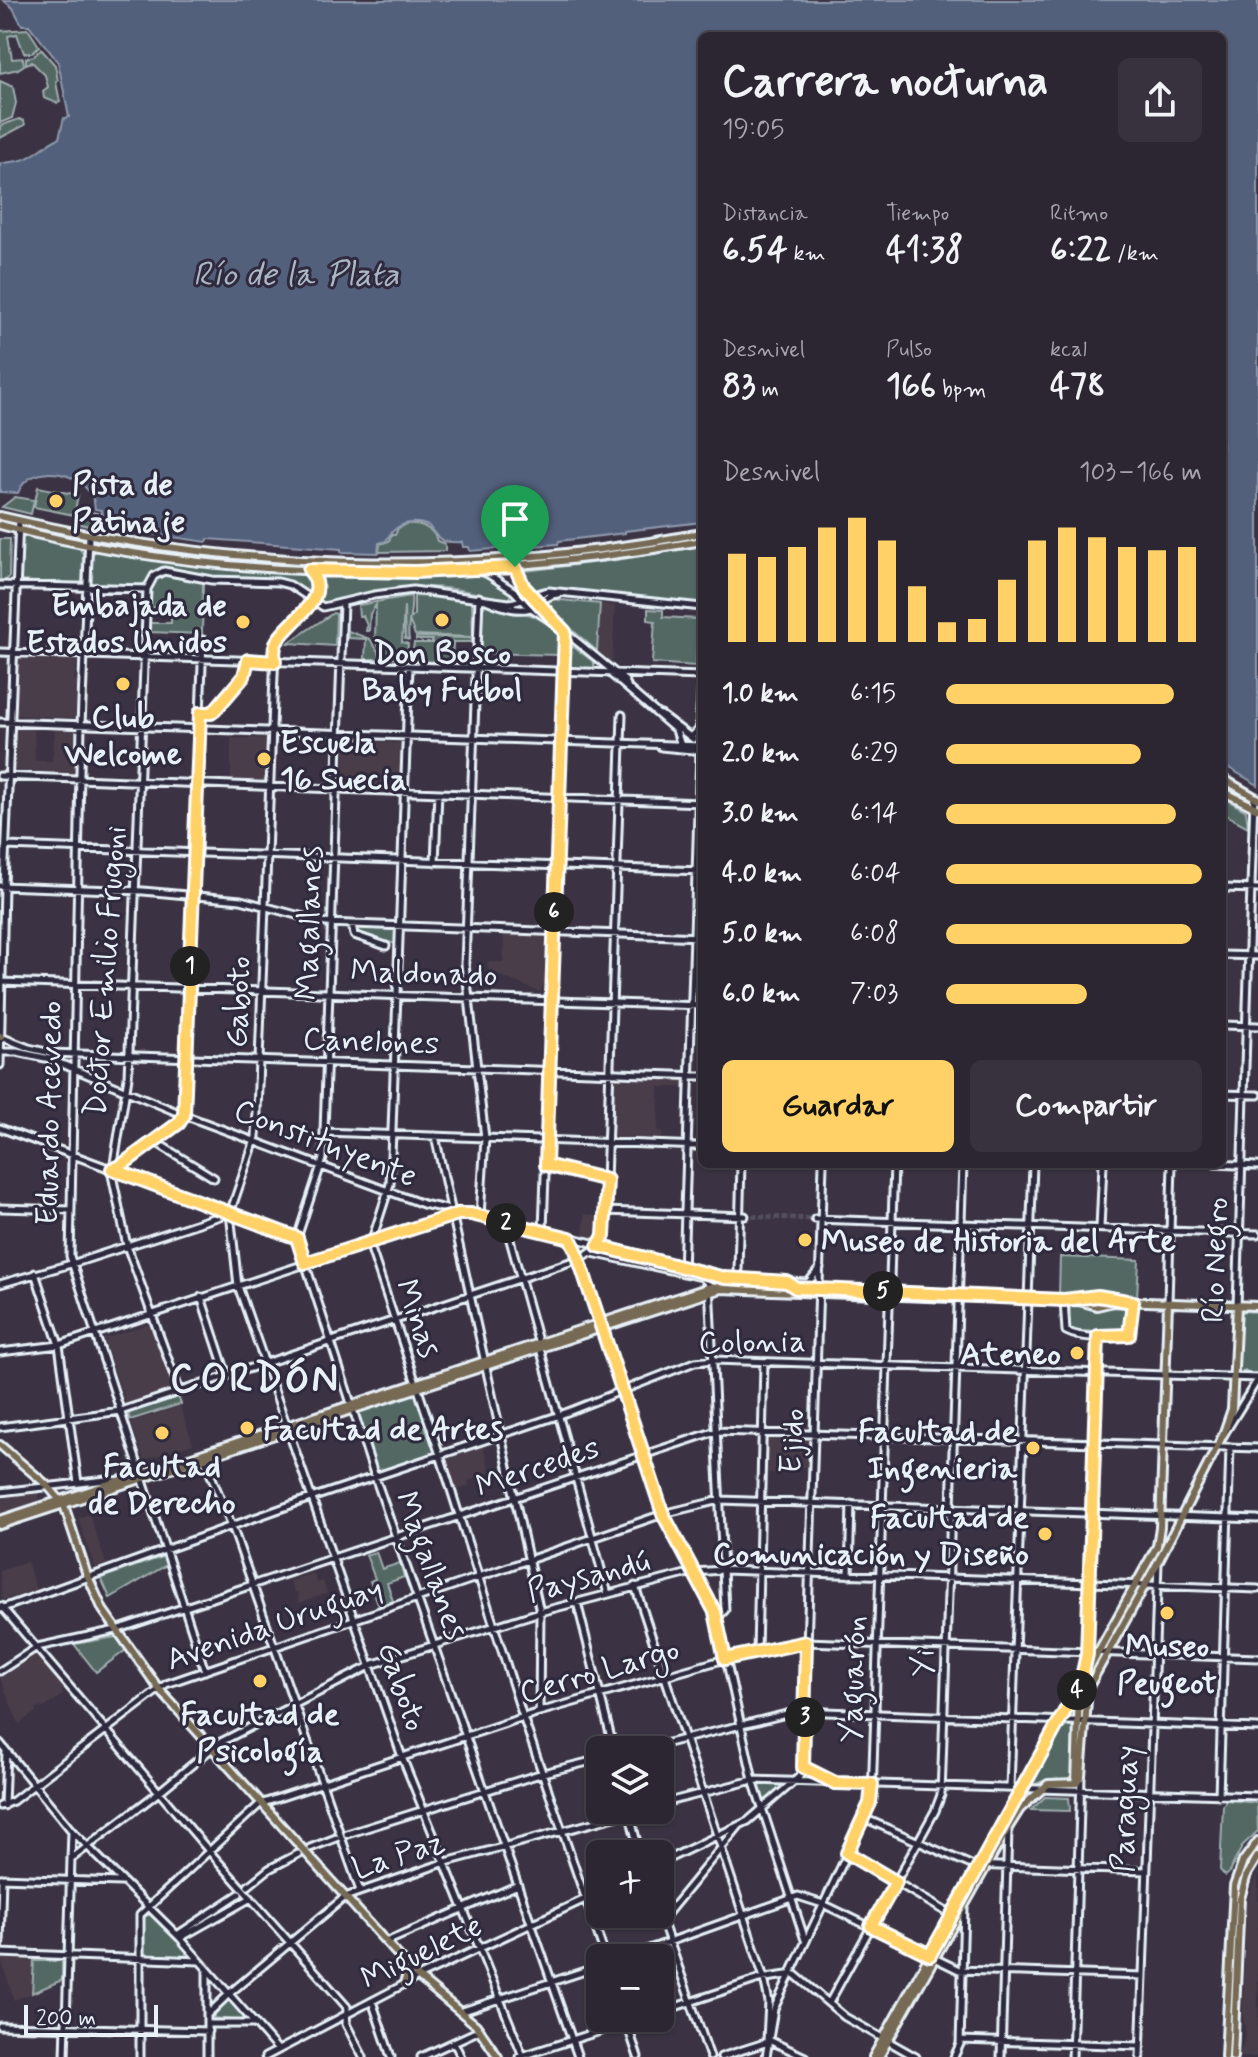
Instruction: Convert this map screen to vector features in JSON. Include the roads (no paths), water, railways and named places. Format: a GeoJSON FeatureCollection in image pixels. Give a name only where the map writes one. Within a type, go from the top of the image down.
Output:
{"type":"FeatureCollection","features":[{"type":"Feature","properties":{"kind":"main road"},"geometry":{"type":"LineString","coordinates":[[0,516],[184,551],[318,563],[515,563],[603,558],[698,542]]}},
{"type":"Feature","properties":{"kind":"main road"},"geometry":{"type":"LineString","coordinates":[[0,525],[194,560],[309,570],[415,572],[480,569],[698,534]]}},
{"type":"Feature","properties":{"kind":"main road"},"geometry":{"type":"LineString","coordinates":[[1226,780],[1256,798]]}},
{"type":"Feature","properties":{"kind":"main road"},"geometry":{"type":"LineString","coordinates":[[1226,793],[1256,808]]}},
{"type":"Feature","properties":{"kind":"main road"},"geometry":{"type":"LineString","coordinates":[[0,1523],[729,1284],[820,1291]]}},
{"type":"Feature","properties":{"kind":"main road"},"geometry":{"type":"LineString","coordinates":[[710,1290],[1076,1300],[1097,1306],[1118,1301],[1258,1306]]}},
{"type":"Feature","properties":{"kind":"main road"},"geometry":{"type":"LineString","coordinates":[[954,1917],[965,1902],[1021,1789],[1157,1546],[1161,1515],[1168,1303]]}},
{"type":"Feature","properties":{"kind":"main road","name":"Río Negro"},"geometry":{"type":"LineString","coordinates":[[1080,1722],[1088,1688],[1158,1562],[1223,1435],[1232,1409],[1237,1306]]}},
{"type":"Feature","properties":{"kind":"main road"},"geometry":{"type":"LineString","coordinates":[[0,1445],[48,1486],[62,1503],[88,1578],[116,1630],[159,1689],[418,1977],[480,2030],[498,2057]]}},
{"type":"Feature","properties":{"kind":"main road"},"geometry":{"type":"LineString","coordinates":[[62,1503],[119,1481],[143,1476]]}},
{"type":"Feature","properties":{"kind":"main road"},"geometry":{"type":"LineString","coordinates":[[1076,1783],[1081,1682]]}},
{"type":"Feature","properties":{"kind":"main road"},"geometry":{"type":"LineString","coordinates":[[1076,1783],[1081,1776],[1080,1722]]}},
{"type":"Feature","properties":{"kind":"main road"},"geometry":{"type":"LineString","coordinates":[[876,2057],[982,1866],[1020,1809],[1051,1783],[1076,1783]]}},
{"type":"Feature","properties":{"kind":"main road"},"geometry":{"type":"LineString","coordinates":[[1233,2057],[1230,2024],[1234,1886],[1243,1861],[1258,1841]]}},
{"type":"Feature","properties":{"kind":"main road"},"geometry":{"type":"LineString","coordinates":[[1225,2057],[1240,1899],[1247,1874],[1258,1856]]}},
{"type":"Feature","properties":{"kind":"main road"},"geometry":{"type":"LineString","coordinates":[[404,1984],[409,1967]]}},
{"type":"Feature","properties":{"kind":"street"},"geometry":{"type":"LineString","coordinates":[[0,1065],[2,886],[19,520]]}},
{"type":"Feature","properties":{"kind":"street","name":"Eduardo Acevedo"},"geometry":{"type":"LineString","coordinates":[[89,535],[76,889],[71,1263],[205,1671]]}},
{"type":"Feature","properties":{"kind":"street"},"geometry":{"type":"LineString","coordinates":[[515,563],[520,582],[553,622]]}},
{"type":"Feature","properties":{"kind":"street"},"geometry":{"type":"LineString","coordinates":[[480,569],[553,622],[698,745]]}},
{"type":"Feature","properties":{"kind":"street"},"geometry":{"type":"LineString","coordinates":[[309,570],[316,583],[312,601]]}},
{"type":"Feature","properties":{"kind":"street"},"geometry":{"type":"LineString","coordinates":[[0,585],[147,589],[154,576],[168,571],[212,580],[285,582],[323,607],[405,590],[509,603],[549,591],[698,607]]}},
{"type":"Feature","properties":{"kind":"street","name":"Doctor Emilio Frugoni"},"geometry":{"type":"LineString","coordinates":[[147,589],[129,1056],[112,1169],[127,1246],[180,1392]]}},
{"type":"Feature","properties":{"kind":"street"},"geometry":{"type":"LineString","coordinates":[[509,603],[514,591]]}},
{"type":"Feature","properties":{"kind":"street"},"geometry":{"type":"LineString","coordinates":[[479,597],[511,608],[532,608],[547,596],[563,594]]}},
{"type":"Feature","properties":{"kind":"street"},"geometry":{"type":"LineString","coordinates":[[479,597],[465,964],[485,1138],[480,1216]]}},
{"type":"Feature","properties":{"kind":"street","name":"Gaboto"},"geometry":{"type":"LineString","coordinates":[[312,601],[277,641],[254,1140],[230,1213],[238,1286],[402,1757],[521,2056]]}},
{"type":"Feature","properties":{"kind":"street","name":"Magallanes"},"geometry":{"type":"LineString","coordinates":[[343,603],[322,1166],[297,1238],[375,1477],[578,2057]]}},
{"type":"Feature","properties":{"kind":"street"},"geometry":{"type":"LineString","coordinates":[[543,1230],[565,632]]}},
{"type":"Feature","properties":{"kind":"street"},"geometry":{"type":"LineString","coordinates":[[112,1169],[179,1123],[184,1115],[203,640]]}},
{"type":"Feature","properties":{"kind":"street"},"geometry":{"type":"LineString","coordinates":[[0,652],[636,672],[698,677]]}},
{"type":"Feature","properties":{"kind":"street"},"geometry":{"type":"LineString","coordinates":[[200,713],[215,710],[244,676],[248,660]]}},
{"type":"Feature","properties":{"kind":"street"},"geometry":{"type":"LineString","coordinates":[[369,1242],[388,1191],[409,667]]}},
{"type":"Feature","properties":{"kind":"street"},"geometry":{"type":"LineString","coordinates":[[628,686],[636,672]]}},
{"type":"Feature","properties":{"kind":"street"},"geometry":{"type":"LineString","coordinates":[[0,1427],[121,1411],[579,1259],[598,1246],[604,1236],[607,1180],[622,715]]}},
{"type":"Feature","properties":{"kind":"street"},"geometry":{"type":"LineString","coordinates":[[661,715],[678,733],[682,747]]}},
{"type":"Feature","properties":{"kind":"street"},"geometry":{"type":"LineString","coordinates":[[0,722],[698,748]]}},
{"type":"Feature","properties":{"kind":"street"},"geometry":{"type":"LineString","coordinates":[[691,737],[698,730]]}},
{"type":"Feature","properties":{"kind":"street"},"geometry":{"type":"LineString","coordinates":[[0,776],[698,803]]}},
{"type":"Feature","properties":{"kind":"street"},"geometry":{"type":"LineString","coordinates":[[435,862],[438,793]]}},
{"type":"Feature","properties":{"kind":"street","name":"Río Negro"},"geometry":{"type":"LineString","coordinates":[[1237,1306],[1256,798]]}},
{"type":"Feature","properties":{"kind":"street"},"geometry":{"type":"LineString","coordinates":[[6,846],[698,871]]}},
{"type":"Feature","properties":{"kind":"street"},"geometry":{"type":"LineString","coordinates":[[683,1271],[698,884]]}},
{"type":"Feature","properties":{"kind":"street"},"geometry":{"type":"LineString","coordinates":[[2,886],[135,890],[241,900],[332,923],[698,936]]}},
{"type":"Feature","properties":{"kind":"street"},"geometry":{"type":"LineString","coordinates":[[1226,888],[1254,889]]}},
{"type":"Feature","properties":{"kind":"street"},"geometry":{"type":"LineString","coordinates":[[352,924],[353,934],[386,946]]}},
{"type":"Feature","properties":{"kind":"street"},"geometry":{"type":"LineString","coordinates":[[1226,955],[1258,956]]}},
{"type":"Feature","properties":{"kind":"street","name":"Maldonado"},"geometry":{"type":"LineString","coordinates":[[1,982],[698,1006]]}},
{"type":"Feature","properties":{"kind":"street"},"geometry":{"type":"LineString","coordinates":[[1226,1025],[1258,1026]]}},
{"type":"Feature","properties":{"kind":"street","name":"Constituyente"},"geometry":{"type":"LineString","coordinates":[[1,1037],[184,1115],[423,1204],[543,1230],[683,1271],[702,1277],[710,1290]]}},
{"type":"Feature","properties":{"kind":"street","name":"Canelones"},"geometry":{"type":"LineString","coordinates":[[0,1052],[698,1076]]}},
{"type":"Feature","properties":{"kind":"street"},"geometry":{"type":"LineString","coordinates":[[1226,1094],[1258,1095]]}},
{"type":"Feature","properties":{"kind":"street"},"geometry":{"type":"LineString","coordinates":[[0,1128],[297,1238]]}},
{"type":"Feature","properties":{"kind":"street"},"geometry":{"type":"LineString","coordinates":[[324,1132],[698,1146]]}},
{"type":"Feature","properties":{"kind":"street"},"geometry":{"type":"LineString","coordinates":[[435,1136],[540,1612],[539,1712]]}},
{"type":"Feature","properties":{"kind":"street"},"geometry":{"type":"LineString","coordinates":[[154,1141],[214,1178]]}},
{"type":"Feature","properties":{"kind":"street"},"geometry":{"type":"LineString","coordinates":[[1226,1164],[1258,1166]]}},
{"type":"Feature","properties":{"kind":"street"},"geometry":{"type":"LineString","coordinates":[[546,1165],[607,1180]]}},
{"type":"Feature","properties":{"kind":"street"},"geometry":{"type":"LineString","coordinates":[[741,1168],[738,1270],[742,1280]]}},
{"type":"Feature","properties":{"kind":"street","name":"Ejido"},"geometry":{"type":"LineString","coordinates":[[803,1767],[823,1168]]}},
{"type":"Feature","properties":{"kind":"street","name":"Yaguarón"},"geometry":{"type":"LineString","coordinates":[[767,2042],[774,2009],[870,1803],[894,1168]]}},
{"type":"Feature","properties":{"kind":"street","name":"Yi"},"geometry":{"type":"LineString","coordinates":[[829,2003],[938,1805],[944,1717],[963,1168]]}},
{"type":"Feature","properties":{"kind":"street"},"geometry":{"type":"LineString","coordinates":[[1010,1788],[1033,1168]]}},
{"type":"Feature","properties":{"kind":"street"},"geometry":{"type":"LineString","coordinates":[[1100,1228],[1103,1168]]}},
{"type":"Feature","properties":{"kind":"street"},"geometry":{"type":"LineString","coordinates":[[1168,1303],[1172,1168]]}},
{"type":"Feature","properties":{"kind":"street"},"geometry":{"type":"LineString","coordinates":[[0,1208],[71,1210]]}},
{"type":"Feature","properties":{"kind":"street"},"geometry":{"type":"LineString","coordinates":[[605,1211],[742,1216]]}},
{"type":"Feature","properties":{"kind":"street"},"geometry":{"type":"LineString","coordinates":[[0,1352],[59,1345],[451,1212]]}},
{"type":"Feature","properties":{"kind":"street"},"geometry":{"type":"LineString","coordinates":[[0,1284],[230,1213]]}},
{"type":"Feature","properties":{"kind":"street"},"geometry":{"type":"LineString","coordinates":[[819,1219],[1258,1234]]}},
{"type":"Feature","properties":{"kind":"street"},"geometry":{"type":"LineString","coordinates":[[505,1222],[608,1594]]}},
{"type":"Feature","properties":{"kind":"street"},"geometry":{"type":"LineString","coordinates":[[570,1238],[663,1514],[717,1618],[753,1780],[806,1941]]}},
{"type":"Feature","properties":{"kind":"street","name":"Minas"},"geometry":{"type":"LineString","coordinates":[[369,1242],[523,1717],[586,1899]]}},
{"type":"Feature","properties":{"kind":"street","name":"Constituyente"},"geometry":{"type":"LineString","coordinates":[[591,1253],[742,1280],[808,1283]]}},
{"type":"Feature","properties":{"kind":"street"},"geometry":{"type":"LineString","coordinates":[[787,1282],[796,1288],[808,1283],[820,1268]]}},
{"type":"Feature","properties":{"kind":"street"},"geometry":{"type":"LineString","coordinates":[[35,1273],[59,1345],[78,1483]]}},
{"type":"Feature","properties":{"kind":"street"},"geometry":{"type":"LineString","coordinates":[[710,1290],[725,1610],[717,1618]]}},
{"type":"Feature","properties":{"kind":"street"},"geometry":{"type":"LineString","coordinates":[[201,1297],[227,1376]]}},
{"type":"Feature","properties":{"kind":"street"},"geometry":{"type":"LineString","coordinates":[[1064,1300],[1063,1322],[1066,1331],[1076,1335],[1098,1336],[1129,1335],[1133,1302]]}},
{"type":"Feature","properties":{"kind":"street"},"geometry":{"type":"LineString","coordinates":[[1081,1682],[1087,1654],[1098,1336]]}},
{"type":"Feature","properties":{"kind":"street","name":"Colonia"},"geometry":{"type":"LineString","coordinates":[[1,1608],[312,1498],[560,1415],[695,1362],[714,1360],[1258,1378]]}},
{"type":"Feature","properties":{"kind":"street"},"geometry":{"type":"LineString","coordinates":[[757,1652],[764,1362]]}},
{"type":"Feature","properties":{"kind":"street"},"geometry":{"type":"LineString","coordinates":[[1223,1435],[1258,1378]]}},
{"type":"Feature","properties":{"kind":"street","name":"Mercedes"},"geometry":{"type":"LineString","coordinates":[[37,1647],[116,1630],[186,1608],[716,1431],[1258,1448]]}},
{"type":"Feature","properties":{"kind":"street"},"geometry":{"type":"LineString","coordinates":[[1219,1796],[1230,1447]]}},
{"type":"Feature","properties":{"kind":"street"},"geometry":{"type":"LineString","coordinates":[[203,1456],[232,1526],[360,1891]]}},
{"type":"Feature","properties":{"kind":"street"},"geometry":{"type":"LineString","coordinates":[[0,1492],[119,1481]]}},
{"type":"Feature","properties":{"kind":"street","name":"Avenida Uruguay"},"geometry":{"type":"LineString","coordinates":[[2,1806],[34,1786],[166,1684],[663,1514],[720,1500],[1258,1519]]}},
{"type":"Feature","properties":{"kind":"street"},"geometry":{"type":"LineString","coordinates":[[849,1575],[851,1504]]}},
{"type":"Feature","properties":{"kind":"street","name":"Paraguay"},"geometry":{"type":"LineString","coordinates":[[1140,2057],[1158,1562]]}},
{"type":"Feature","properties":{"kind":"street","name":"Paysandú"},"geometry":{"type":"LineString","coordinates":[[71,1859],[211,1748],[370,1666],[540,1612],[693,1572],[759,1571],[1258,1589]]}},
{"type":"Feature","properties":{"kind":"street","name":"Yaguarón"},"geometry":{"type":"LineString","coordinates":[[635,1586],[764,1978],[769,2002],[766,2057]]}},
{"type":"Feature","properties":{"kind":"street"},"geometry":{"type":"LineString","coordinates":[[577,1602],[610,1736]]}},
{"type":"Feature","properties":{"kind":"street"},"geometry":{"type":"LineString","coordinates":[[1,1608],[347,2007],[346,2024],[363,2057]]}},
{"type":"Feature","properties":{"kind":"street"},"geometry":{"type":"LineString","coordinates":[[102,1633],[108,1616]]}},
{"type":"Feature","properties":{"kind":"street","name":"Cerro Largo"},"geometry":{"type":"LineString","coordinates":[[147,1906],[260,1804],[539,1712],[725,1659],[806,1642],[1258,1658]]}},
{"type":"Feature","properties":{"kind":"street"},"geometry":{"type":"LineString","coordinates":[[0,1671],[37,1647]]}},
{"type":"Feature","properties":{"kind":"street"},"geometry":{"type":"LineString","coordinates":[[674,1741],[799,1711],[1258,1728]]}},
{"type":"Feature","properties":{"kind":"street"},"geometry":{"type":"LineString","coordinates":[[0,1743],[72,1831],[178,1936],[278,2050]]}},
{"type":"Feature","properties":{"kind":"street"},"geometry":{"type":"LineString","coordinates":[[2,1806],[6,1750]]}},
{"type":"Feature","properties":{"kind":"street"},"geometry":{"type":"LineString","coordinates":[[347,1834],[485,1790],[586,1762]]}},
{"type":"Feature","properties":{"kind":"street"},"geometry":{"type":"LineString","coordinates":[[674,1856],[739,1825],[799,1777],[803,1767],[835,1783]]}},
{"type":"Feature","properties":{"kind":"street"},"geometry":{"type":"LineString","coordinates":[[1072,2057],[1081,1776]]}},
{"type":"Feature","properties":{"kind":"street"},"geometry":{"type":"LineString","coordinates":[[674,1800],[753,1780],[1258,1796]]}},
{"type":"Feature","properties":{"kind":"street"},"geometry":{"type":"LineString","coordinates":[[1076,1783],[1081,1792]]}},
{"type":"Feature","properties":{"kind":"street"},"geometry":{"type":"LineString","coordinates":[[864,1818],[971,1865],[1146,1871]]}},
{"type":"Feature","properties":{"kind":"street","name":"La Paz"},"geometry":{"type":"LineString","coordinates":[[207,2015],[345,1897],[446,1862],[587,1824]]}},
{"type":"Feature","properties":{"kind":"street"},"geometry":{"type":"LineString","coordinates":[[710,2057],[662,1920],[739,1825]]}},
{"type":"Feature","properties":{"kind":"street"},"geometry":{"type":"LineString","coordinates":[[1001,2057],[1008,1828]]}},
{"type":"Feature","properties":{"kind":"street"},"geometry":{"type":"LineString","coordinates":[[65,2057],[72,1831]]}},
{"type":"Feature","properties":{"kind":"street"},"geometry":{"type":"LineString","coordinates":[[310,1848],[336,1838]]}},
{"type":"Feature","properties":{"kind":"street"},"geometry":{"type":"LineString","coordinates":[[847,1853],[964,1922]]}},
{"type":"Feature","properties":{"kind":"street"},"geometry":{"type":"LineString","coordinates":[[248,1886],[269,1869],[298,1854]]}},
{"type":"Feature","properties":{"kind":"street"},"geometry":{"type":"LineString","coordinates":[[0,1944],[1,1878],[122,1882]]}},
{"type":"Feature","properties":{"kind":"street"},"geometry":{"type":"LineString","coordinates":[[386,1942],[518,1885]]}},
{"type":"Feature","properties":{"kind":"street"},"geometry":{"type":"LineString","coordinates":[[178,1936],[239,1894]]}},
{"type":"Feature","properties":{"kind":"street"},"geometry":{"type":"LineString","coordinates":[[665,1944],[798,1896],[823,1904],[963,1970],[1143,1976]]}},
{"type":"Feature","properties":{"kind":"street"},"geometry":{"type":"LineString","coordinates":[[178,1936],[251,1898]]}},
{"type":"Feature","properties":{"kind":"street","name":"Miguelete"},"geometry":{"type":"LineString","coordinates":[[265,2057],[418,1977],[586,1899]]}},
{"type":"Feature","properties":{"kind":"street"},"geometry":{"type":"LineString","coordinates":[[954,2057],[961,2040],[965,1902]]}},
{"type":"Feature","properties":{"kind":"street"},"geometry":{"type":"LineString","coordinates":[[140,2057],[140,1915],[147,1906]]}},
{"type":"Feature","properties":{"kind":"street"},"geometry":{"type":"LineString","coordinates":[[0,1953],[200,1961]]}},
{"type":"Feature","properties":{"kind":"street"},"geometry":{"type":"LineString","coordinates":[[207,1969],[207,2057]]}},
{"type":"Feature","properties":{"kind":"street"},"geometry":{"type":"LineString","coordinates":[[460,2012],[586,1970]]}},
{"type":"Feature","properties":{"kind":"street"},"geometry":{"type":"LineString","coordinates":[[674,2007],[764,1978],[790,1973],[797,1975],[845,2017],[916,2057]]}},
{"type":"Feature","properties":{"kind":"street"},"geometry":{"type":"LineString","coordinates":[[372,2001],[391,2057]]}},
{"type":"Feature","properties":{"kind":"street"},"geometry":{"type":"LineString","coordinates":[[0,2026],[140,2030],[257,2024]]}},
{"type":"Feature","properties":{"kind":"street"},"geometry":{"type":"LineString","coordinates":[[421,2057],[480,2030]]}},
{"type":"Feature","properties":{"kind":"street"},"geometry":{"type":"LineString","coordinates":[[521,2056],[594,2032]]}},
{"type":"Feature","properties":{"kind":"street"},"geometry":{"type":"LineString","coordinates":[[630,2032],[638,2057]]}},
{"type":"Feature","properties":{"kind":"street"},"geometry":{"type":"LineString","coordinates":[[961,2040],[1140,2046]]}},
{"type":"Feature","properties":{"kind":"street"},"geometry":{"type":"LineString","coordinates":[[454,2042],[461,2057]]}},
{"type":"Feature","properties":{"kind":"street"},"geometry":{"type":"LineString","coordinates":[[721,2057],[767,2042],[778,2042],[805,2057]]}},
{"type":"Feature","properties":{"kind":"water","name":"Río de la Plata"},"geometry":{"type":"Polygon","coordinates":[[[3,0],[1258,0],[1258,785],[1226,766],[1226,32],[698,32],[698,522],[559,541],[558,544],[470,551],[469,547],[463,547],[462,542],[442,540],[429,526],[409,523],[398,527],[386,541],[379,543],[378,553],[208,539],[207,542],[108,528],[109,522],[102,517],[101,510],[95,509],[92,496],[84,486],[60,474],[35,476],[25,482],[18,493],[0,492],[0,164],[27,158],[59,138],[64,118],[69,117],[58,62],[29,25],[22,25],[13,8],[3,0]]]}},
{"type":"Feature","properties":{"kind":"tunnel"},"geometry":{"type":"LineString","coordinates":[[745,1216],[815,1219]]}},
{"type":"Feature","properties":{"kind":"place","name":"Pista de Patinaje"},"geometry":{"type":"Point","coordinates":[56,501]}},
{"type":"Feature","properties":{"kind":"place","name":"Don Bosco Baby Futbol"},"geometry":{"type":"Point","coordinates":[442,620]}},
{"type":"Feature","properties":{"kind":"place","name":"Embajada de Estados Unidos"},"geometry":{"type":"Point","coordinates":[243,622]}},
{"type":"Feature","properties":{"kind":"place","name":"Club Welcome"},"geometry":{"type":"Point","coordinates":[123,684]}},
{"type":"Feature","properties":{"kind":"place","name":"Escuela 16 Suecia"},"geometry":{"type":"Point","coordinates":[264,759]}},
{"type":"Feature","properties":{"kind":"place","name":"Museo de Historia del Arte"},"geometry":{"type":"Point","coordinates":[805,1240]}},
{"type":"Feature","properties":{"kind":"place","name":"Ateneo"},"geometry":{"type":"Point","coordinates":[1077,1353]}},
{"type":"Feature","properties":{"kind":"place","name":"Facultad de Artes"},"geometry":{"type":"Point","coordinates":[247,1428]}},
{"type":"Feature","properties":{"kind":"place","name":"Facultad de Derecho"},"geometry":{"type":"Point","coordinates":[162,1433]}},
{"type":"Feature","properties":{"kind":"place","name":"Facultad de Ingenieria"},"geometry":{"type":"Point","coordinates":[1033,1448]}},
{"type":"Feature","properties":{"kind":"place","name":"Facultad de Comunicación y Diseño"},"geometry":{"type":"Point","coordinates":[1045,1534]}},
{"type":"Feature","properties":{"kind":"place","name":"Museo Peugeot"},"geometry":{"type":"Point","coordinates":[1167,1613]}},
{"type":"Feature","properties":{"kind":"place","name":"Facultad de Psicología"},"geometry":{"type":"Point","coordinates":[260,1681]}},
{"type":"Feature","properties":{"kind":"district","name":"CORDÓN"},"geometry":{"type":"Point","coordinates":[255,1377]}}]}
